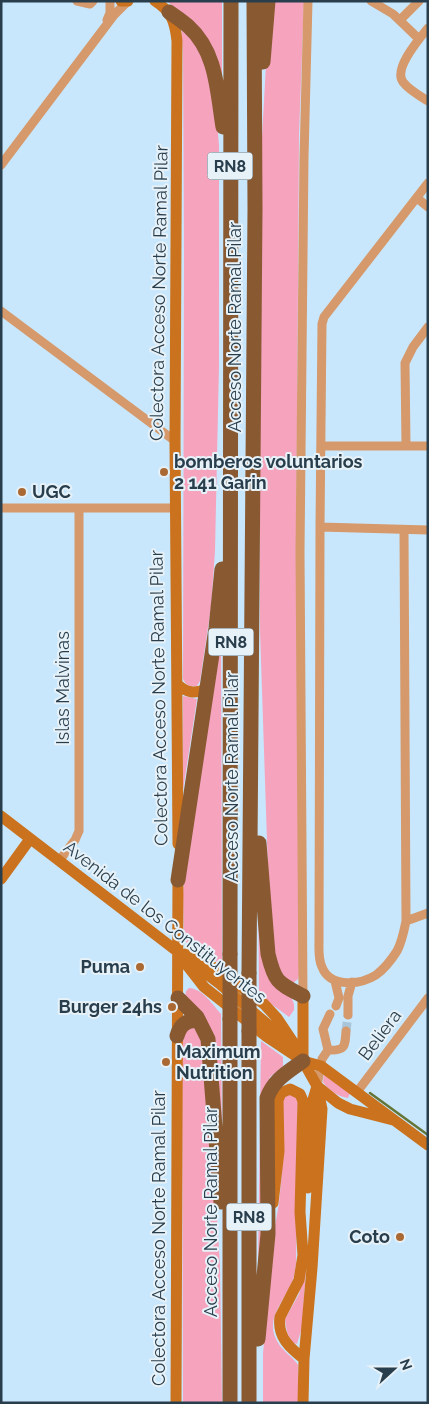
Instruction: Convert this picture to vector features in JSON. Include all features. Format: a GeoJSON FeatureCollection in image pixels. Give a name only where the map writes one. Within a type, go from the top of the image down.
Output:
{"type":"FeatureCollection","features":[{"type":"Feature","properties":{"kind":"highway","name":"Acceso Norte Ramal Pilar"},"geometry":{"type":"LineString","coordinates":[[230,1403],[231,1]]}},
{"type":"Feature","properties":{"kind":"highway","name":"Acceso Norte Ramal Pilar"},"geometry":{"type":"LineString","coordinates":[[250,1403],[249,1031],[255,209],[254,1]]}},
{"type":"Feature","properties":{"kind":"highway"},"geometry":{"type":"LineString","coordinates":[[255,209],[268,1]]}},
{"type":"Feature","properties":{"kind":"highway"},"geometry":{"type":"LineString","coordinates":[[169,12],[188,26],[199,38],[207,49],[212,62],[230,178]]}},
{"type":"Feature","properties":{"kind":"highway"},"geometry":{"type":"LineString","coordinates":[[178,880],[218,610],[222,568],[231,330]]}},
{"type":"Feature","properties":{"kind":"highway"},"geometry":{"type":"LineString","coordinates":[[251,742],[268,954],[276,979],[280,985],[303,996]]}},
{"type":"Feature","properties":{"kind":"highway"},"geometry":{"type":"LineString","coordinates":[[178,998],[199,1021],[208,1039],[223,1237],[230,1298]]}},
{"type":"Feature","properties":{"kind":"highway"},"geometry":{"type":"LineString","coordinates":[[177,1036],[182,1025],[188,1021],[199,1021]]}},
{"type":"Feature","properties":{"kind":"highway"},"geometry":{"type":"LineString","coordinates":[[250,1403],[268,1234],[267,1098],[277,1080],[303,1061]]}},
{"type":"Feature","properties":{"kind":"street"},"geometry":{"type":"LineString","coordinates":[[77,1],[90,4],[93,1]]}},
{"type":"Feature","properties":{"kind":"street"},"geometry":{"type":"LineString","coordinates":[[103,29],[110,12],[110,1]]}},
{"type":"Feature","properties":{"kind":"street"},"geometry":{"type":"LineString","coordinates":[[121,1],[128,1]]}},
{"type":"Feature","properties":{"kind":"street"},"geometry":{"type":"LineString","coordinates":[[1,165],[103,29],[128,1]]}},
{"type":"Feature","properties":{"kind":"street"},"geometry":{"type":"LineString","coordinates":[[155,1],[169,12]]}},
{"type":"Feature","properties":{"kind":"street"},"geometry":{"type":"LineString","coordinates":[[303,1061],[300,542],[304,156],[308,1]]}},
{"type":"Feature","properties":{"kind":"street"},"geometry":{"type":"LineString","coordinates":[[371,1],[400,20],[419,39]]}},
{"type":"Feature","properties":{"kind":"street"},"geometry":{"type":"LineString","coordinates":[[400,20],[419,1]]}},
{"type":"Feature","properties":{"kind":"street","name":"Colectora Acceso Norte Ramal Pilar"},"geometry":{"type":"LineString","coordinates":[[169,12],[175,28],[177,56],[175,442],[178,684],[176,1403]]}},
{"type":"Feature","properties":{"kind":"street"},"geometry":{"type":"LineString","coordinates":[[428,28],[406,58],[400,71],[401,78],[409,89],[428,101]]}},
{"type":"Feature","properties":{"kind":"street"},"geometry":{"type":"LineString","coordinates":[[404,530],[406,921],[397,951],[385,967],[369,979],[352,982],[335,981],[327,976],[322,969],[319,940],[322,324],[324,318],[428,183]]}},
{"type":"Feature","properties":{"kind":"street"},"geometry":{"type":"LineString","coordinates":[[417,198],[428,207]]}},
{"type":"Feature","properties":{"kind":"street"},"geometry":{"type":"LineString","coordinates":[[1,311],[175,442]]}},
{"type":"Feature","properties":{"kind":"street"},"geometry":{"type":"LineString","coordinates":[[406,446],[404,363],[413,346],[428,327]]}},
{"type":"Feature","properties":{"kind":"street"},"geometry":{"type":"LineString","coordinates":[[322,446],[428,446]]}},
{"type":"Feature","properties":{"kind":"street"},"geometry":{"type":"LineString","coordinates":[[1,508],[175,508]]}},
{"type":"Feature","properties":{"kind":"street","name":"Islas Malvinas"},"geometry":{"type":"LineString","coordinates":[[59,861],[75,840],[79,831],[79,509]]}},
{"type":"Feature","properties":{"kind":"street"},"geometry":{"type":"LineString","coordinates":[[320,527],[428,530]]}},
{"type":"Feature","properties":{"kind":"street"},"geometry":{"type":"LineString","coordinates":[[178,684],[186,691],[196,693],[206,689]]}},
{"type":"Feature","properties":{"kind":"street","name":"Avenida de los Constituyentes"},"geometry":{"type":"LineString","coordinates":[[1,816],[221,985],[285,1039],[303,1061],[317,1086],[338,1103],[350,1109],[393,1120]]}},
{"type":"Feature","properties":{"kind":"street"},"geometry":{"type":"LineString","coordinates":[[1,879],[30,839]]}},
{"type":"Feature","properties":{"kind":"street"},"geometry":{"type":"LineString","coordinates":[[406,921],[428,913]]}},
{"type":"Feature","properties":{"kind":"street"},"geometry":{"type":"LineString","coordinates":[[335,981],[339,998],[336,1006]]}},
{"type":"Feature","properties":{"kind":"street"},"geometry":{"type":"LineString","coordinates":[[348,1015],[348,996],[352,982]]}},
{"type":"Feature","properties":{"kind":"street","name":"Beliera"},"geometry":{"type":"LineString","coordinates":[[357,1092],[428,998]]}},
{"type":"Feature","properties":{"kind":"street"},"geometry":{"type":"LineString","coordinates":[[304,1358],[286,1343],[281,1333],[279,1322],[299,1280],[307,1217],[312,1103],[322,1059],[328,1050],[322,1029],[330,1014]]}},
{"type":"Feature","properties":{"kind":"street"},"geometry":{"type":"LineString","coordinates":[[328,1050],[342,1049],[345,1045],[346,1031]]}},
{"type":"Feature","properties":{"kind":"street","name":"Avenida de los Constituyentes"},"geometry":{"type":"LineString","coordinates":[[303,1061],[321,1066],[428,1145]]}},
{"type":"Feature","properties":{"kind":"street"},"geometry":{"type":"LineString","coordinates":[[303,1403],[304,1358],[322,1109],[317,1086]]}},
{"type":"Feature","properties":{"kind":"street"},"geometry":{"type":"LineString","coordinates":[[268,1234],[278,1168],[278,1100],[281,1093],[293,1090],[300,1094],[302,1101],[300,1212],[303,1255]]}},
{"type":"Feature","properties":{"kind":"street"},"geometry":{"type":"LineString","coordinates":[[338,1103],[352,1100],[357,1092]]}},
{"type":"Feature","properties":{"kind":"shaded area"},"geometry":{"type":"Polygon","coordinates":[[[167,1],[222,1],[222,90],[189,21],[167,1]]]}},
{"type":"Feature","properties":{"kind":"shaded area"},"geometry":{"type":"Polygon","coordinates":[[[273,1],[304,1],[299,134],[296,571],[300,971],[298,979],[293,983],[281,980],[270,931],[260,630],[260,173],[266,65],[273,1]]]}},
{"type":"Feature","properties":{"kind":"shaded area"},"geometry":{"type":"Polygon","coordinates":[[[181,24],[202,46],[215,96],[219,146],[219,365],[215,551],[211,607],[200,681],[197,686],[188,685],[183,679],[184,251],[183,53],[181,24]]]}},
{"type":"Feature","properties":{"kind":"shaded area"},"geometry":{"type":"Polygon","coordinates":[[[221,642],[222,965],[184,941],[183,894],[186,857],[221,642]]]}},
{"type":"Feature","properties":{"kind":"shaded area"},"geometry":{"type":"Polygon","coordinates":[[[183,696],[197,699],[183,790],[183,696]]]}},
{"type":"Feature","properties":{"kind":"shaded area"},"geometry":{"type":"Polygon","coordinates":[[[258,860],[263,929],[294,1004],[294,1010],[289,1017],[259,995],[258,860]]]}},
{"type":"Feature","properties":{"kind":"shaded area"},"geometry":{"type":"Polygon","coordinates":[[[189,988],[203,994],[221,1014],[222,1146],[216,1072],[185,997],[186,991],[189,988]]]}},
{"type":"Feature","properties":{"kind":"shaded area"},"geometry":{"type":"Polygon","coordinates":[[[191,1026],[200,1032],[214,1169],[220,1266],[222,1403],[183,1403],[182,1041],[184,1034],[191,1026]]]}},
{"type":"Feature","properties":{"kind":"shaded area"},"geometry":{"type":"Polygon","coordinates":[[[261,1041],[283,1057],[283,1066],[270,1077],[266,1086],[266,1212],[258,1268],[261,1041]]]}},
{"type":"Feature","properties":{"kind":"shaded area"},"geometry":{"type":"Polygon","coordinates":[[[324,1074],[350,1093],[348,1098],[337,1095],[328,1088],[323,1082],[324,1074]]]}},
{"type":"Feature","properties":{"kind":"shaded area"},"geometry":{"type":"Polygon","coordinates":[[[289,1094],[298,1099],[296,1264],[294,1277],[278,1309],[273,1325],[279,1345],[298,1365],[298,1403],[263,1403],[263,1354],[273,1238],[282,1172],[283,1099],[289,1094]]]}},
{"type":"Feature","properties":{"kind":"shaded area"},"geometry":{"type":"Polygon","coordinates":[[[306,1269],[302,1327],[297,1344],[292,1342],[287,1332],[285,1319],[299,1294],[306,1269]]]}},
{"type":"Feature","properties":{"kind":"waterway"},"geometry":{"type":"LineString","coordinates":[[370,1093],[428,1135]]}},
{"type":"Feature","properties":{"kind":"tunnel"},"geometry":{"type":"LineString","coordinates":[[346,1031],[348,1015]]}},
{"type":"Feature","properties":{"kind":"place","name":"bomberos voluntarios 2 141 Garin"},"geometry":{"type":"Point","coordinates":[164,472]}},
{"type":"Feature","properties":{"kind":"place","name":"UGC"},"geometry":{"type":"Point","coordinates":[22,492]}},
{"type":"Feature","properties":{"kind":"place","name":"Puma"},"geometry":{"type":"Point","coordinates":[140,967]}},
{"type":"Feature","properties":{"kind":"place","name":"Burger 24hs"},"geometry":{"type":"Point","coordinates":[172,1007]}},
{"type":"Feature","properties":{"kind":"place","name":"Maximum Nutrition"},"geometry":{"type":"Point","coordinates":[166,1062]}},
{"type":"Feature","properties":{"kind":"place","name":"Coto"},"geometry":{"type":"Point","coordinates":[400,1237]}}]}
